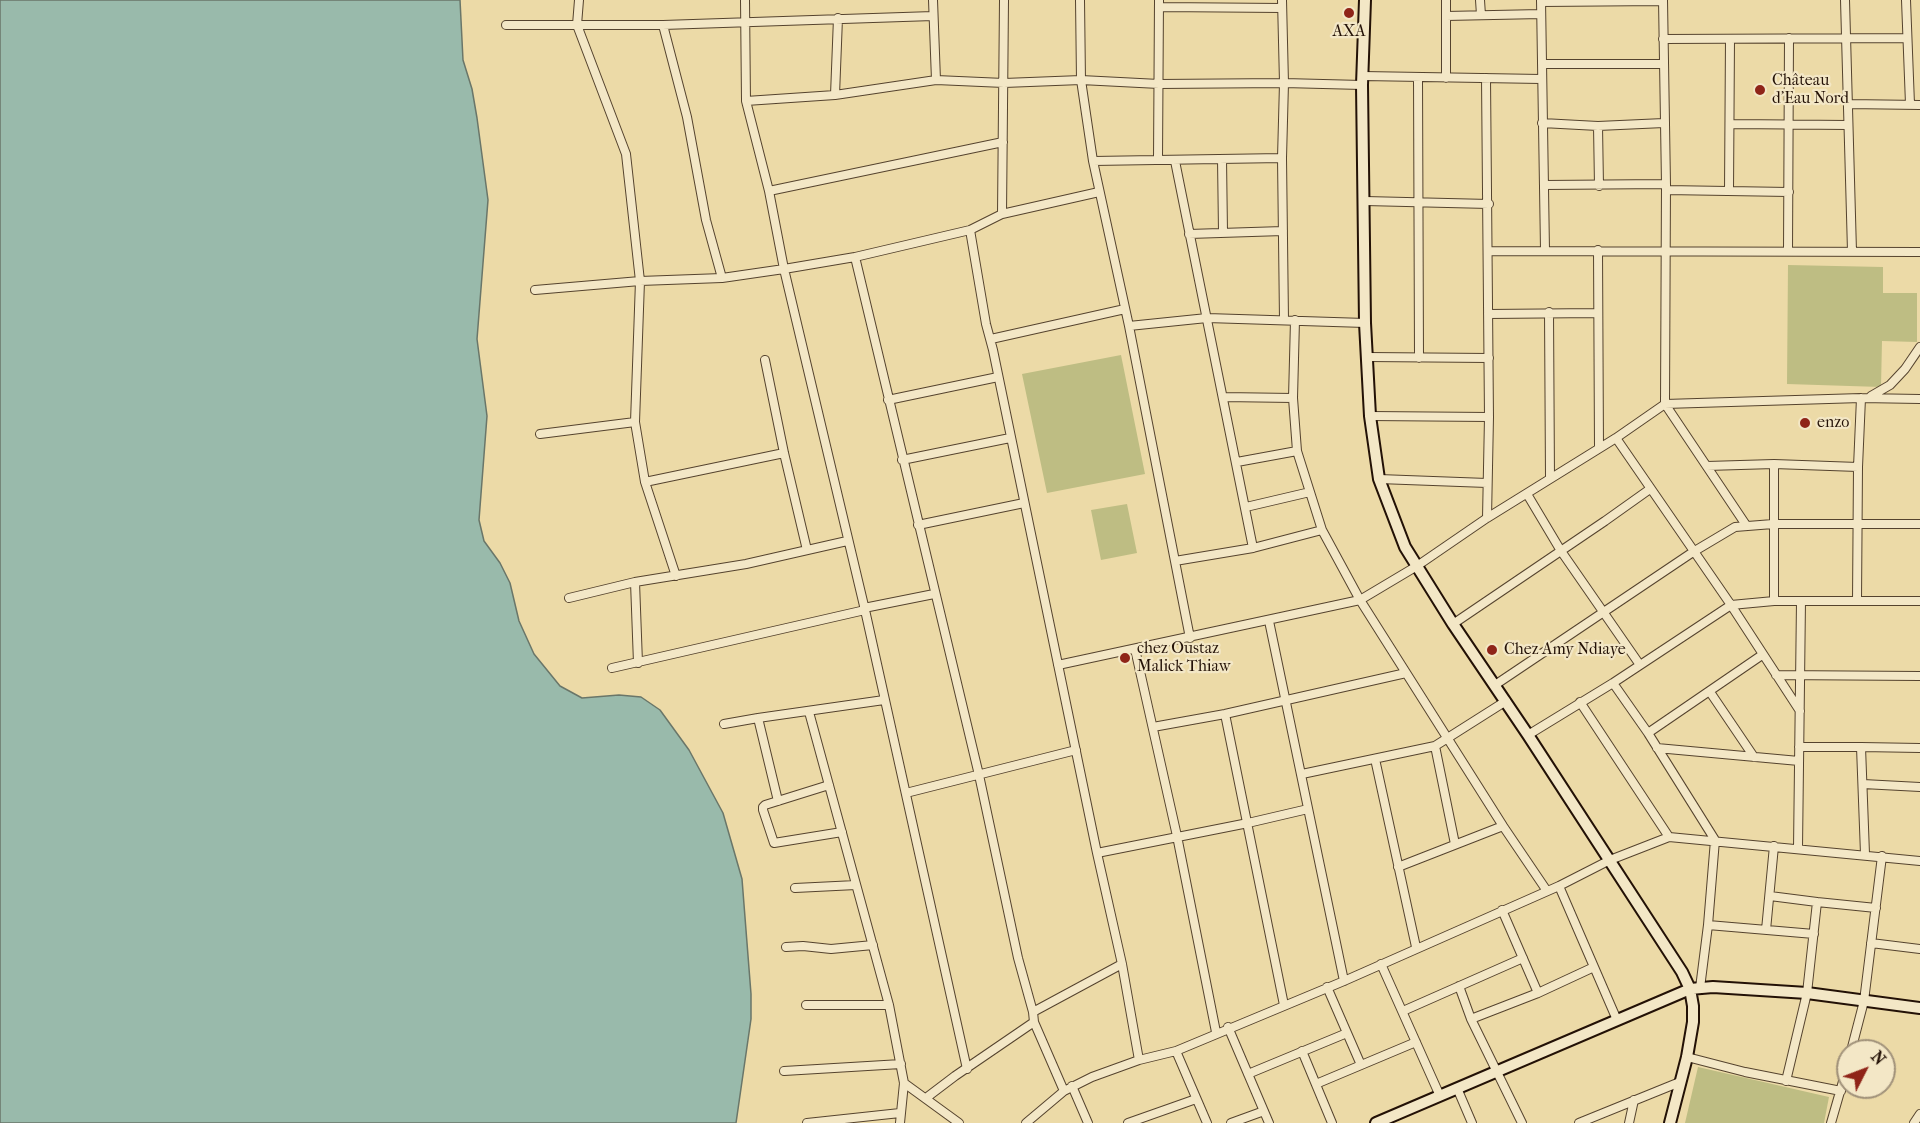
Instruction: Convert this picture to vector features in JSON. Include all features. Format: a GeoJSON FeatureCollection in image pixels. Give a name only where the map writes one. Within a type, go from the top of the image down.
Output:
{"type":"FeatureCollection","features":[{"type":"Feature","properties":{"kind":"main road"},"geometry":{"type":"LineString","coordinates":[[1365,0],[1363,80],[1365,323],[1370,416],[1379,479],[1405,547],[1453,624],[1695,989],[1693,1022],[1687,1057],[1670,1123]]}},
{"type":"Feature","properties":{"kind":"main road"},"geometry":{"type":"LineString","coordinates":[[1381,1122],[1496,1070],[1695,989],[1713,987],[1807,993],[1920,1008]]}},
{"type":"Feature","properties":{"kind":"street"},"geometry":{"type":"LineString","coordinates":[[579,0],[577,25],[626,154],[640,280],[635,422],[645,482],[676,576]]}},
{"type":"Feature","properties":{"kind":"street"},"geometry":{"type":"LineString","coordinates":[[745,0],[746,101],[769,191],[784,269],[847,541],[865,609],[967,1069]]}},
{"type":"Feature","properties":{"kind":"street"},"geometry":{"type":"LineString","coordinates":[[933,0],[936,80]]}},
{"type":"Feature","properties":{"kind":"street"},"geometry":{"type":"LineString","coordinates":[[1002,214],[1004,0]]}},
{"type":"Feature","properties":{"kind":"street"},"geometry":{"type":"LineString","coordinates":[[1080,0],[1081,80],[1093,161],[1129,326],[1190,638]]}},
{"type":"Feature","properties":{"kind":"street"},"geometry":{"type":"LineString","coordinates":[[1446,0],[1446,78]]}},
{"type":"Feature","properties":{"kind":"street"},"geometry":{"type":"LineString","coordinates":[[1480,0],[1480,15]]}},
{"type":"Feature","properties":{"kind":"street"},"geometry":{"type":"LineString","coordinates":[[1845,0],[1852,251]]}},
{"type":"Feature","properties":{"kind":"street"},"geometry":{"type":"LineString","coordinates":[[1906,0],[1910,104]]}},
{"type":"Feature","properties":{"kind":"street"},"geometry":{"type":"LineString","coordinates":[[1545,250],[1541,1],[1663,1],[1666,187],[1665,404],[1746,525]]}},
{"type":"Feature","properties":{"kind":"street"},"geometry":{"type":"LineString","coordinates":[[1158,159],[1159,4],[1282,4],[1284,320]]}},
{"type":"Feature","properties":{"kind":"street"},"geometry":{"type":"LineString","coordinates":[[1446,16],[1541,14]]}},
{"type":"Feature","properties":{"kind":"street"},"geometry":{"type":"LineString","coordinates":[[506,25],[663,25],[933,16]]}},
{"type":"Feature","properties":{"kind":"street"},"geometry":{"type":"LineString","coordinates":[[835,95],[838,18]]}},
{"type":"Feature","properties":{"kind":"street"},"geometry":{"type":"LineString","coordinates":[[663,25],[687,117],[706,220],[722,278]]}},
{"type":"Feature","properties":{"kind":"street"},"geometry":{"type":"LineString","coordinates":[[1788,251],[1789,38]]}},
{"type":"Feature","properties":{"kind":"street"},"geometry":{"type":"LineString","coordinates":[[1663,39],[1906,38]]}},
{"type":"Feature","properties":{"kind":"street"},"geometry":{"type":"LineString","coordinates":[[1729,191],[1730,39]]}},
{"type":"Feature","properties":{"kind":"street"},"geometry":{"type":"LineString","coordinates":[[1542,64],[1663,64]]}},
{"type":"Feature","properties":{"kind":"street"},"geometry":{"type":"LineString","coordinates":[[746,101],[835,95],[936,80],[1004,83],[1081,80],[1159,84],[1284,83],[1418,77],[1542,79]]}},
{"type":"Feature","properties":{"kind":"street"},"geometry":{"type":"LineString","coordinates":[[1418,77],[1419,358]]}},
{"type":"Feature","properties":{"kind":"street"},"geometry":{"type":"LineString","coordinates":[[1486,78],[1489,204],[1489,417],[1486,518]]}},
{"type":"Feature","properties":{"kind":"street"},"geometry":{"type":"LineString","coordinates":[[1848,104],[1920,105]]}},
{"type":"Feature","properties":{"kind":"street"},"geometry":{"type":"LineString","coordinates":[[1542,123],[1598,126],[1664,123]]}},
{"type":"Feature","properties":{"kind":"street"},"geometry":{"type":"LineString","coordinates":[[1730,124],[1848,125]]}},
{"type":"Feature","properties":{"kind":"street"},"geometry":{"type":"LineString","coordinates":[[1598,126],[1599,186]]}},
{"type":"Feature","properties":{"kind":"street"},"geometry":{"type":"LineString","coordinates":[[769,191],[1003,142]]}},
{"type":"Feature","properties":{"kind":"street"},"geometry":{"type":"LineString","coordinates":[[1093,161],[1282,158]]}},
{"type":"Feature","properties":{"kind":"street"},"geometry":{"type":"LineString","coordinates":[[1222,159],[1223,232]]}},
{"type":"Feature","properties":{"kind":"street"},"geometry":{"type":"LineString","coordinates":[[1175,161],[1253,549]]}},
{"type":"Feature","properties":{"kind":"street"},"geometry":{"type":"LineString","coordinates":[[1544,185],[1788,192]]}},
{"type":"Feature","properties":{"kind":"street"},"geometry":{"type":"LineString","coordinates":[[536,290],[640,280],[722,278],[784,269],[855,256],[970,230],[1002,214],[1099,192]]}},
{"type":"Feature","properties":{"kind":"street"},"geometry":{"type":"LineString","coordinates":[[1365,201],[1489,204]]}},
{"type":"Feature","properties":{"kind":"street"},"geometry":{"type":"LineString","coordinates":[[970,230],[1010,438],[1122,964],[1139,1060]]}},
{"type":"Feature","properties":{"kind":"street"},"geometry":{"type":"LineString","coordinates":[[1189,234],[1283,231]]}},
{"type":"Feature","properties":{"kind":"street"},"geometry":{"type":"LineString","coordinates":[[1598,250],[1599,448]]}},
{"type":"Feature","properties":{"kind":"street"},"geometry":{"type":"LineString","coordinates":[[1488,251],[1920,252]]}},
{"type":"Feature","properties":{"kind":"street"},"geometry":{"type":"LineString","coordinates":[[855,256],[979,776],[1034,1022],[1064,1091]]}},
{"type":"Feature","properties":{"kind":"street"},"geometry":{"type":"LineString","coordinates":[[991,339],[1125,309]]}},
{"type":"Feature","properties":{"kind":"street"},"geometry":{"type":"LineString","coordinates":[[1549,312],[1550,478]]}},
{"type":"Feature","properties":{"kind":"street"},"geometry":{"type":"LineString","coordinates":[[1488,314],[1598,313]]}},
{"type":"Feature","properties":{"kind":"street"},"geometry":{"type":"LineString","coordinates":[[1129,326],[1207,318],[1365,323]]}},
{"type":"Feature","properties":{"kind":"street"},"geometry":{"type":"LineString","coordinates":[[1295,320],[1293,398],[1297,451],[1322,531],[1360,600],[1503,826],[1547,891]]}},
{"type":"Feature","properties":{"kind":"street"},"geometry":{"type":"LineString","coordinates":[[1864,398],[1890,385],[1905,369],[1920,347]]}},
{"type":"Feature","properties":{"kind":"street"},"geometry":{"type":"LineString","coordinates":[[1368,357],[1489,358]]}},
{"type":"Feature","properties":{"kind":"street"},"geometry":{"type":"LineString","coordinates":[[765,360],[807,550]]}},
{"type":"Feature","properties":{"kind":"street"},"geometry":{"type":"LineString","coordinates":[[888,400],[998,377]]}},
{"type":"Feature","properties":{"kind":"street"},"geometry":{"type":"LineString","coordinates":[[1223,397],[1293,398]]}},
{"type":"Feature","properties":{"kind":"street"},"geometry":{"type":"LineString","coordinates":[[1857,601],[1858,467],[1864,398]]}},
{"type":"Feature","properties":{"kind":"street"},"geometry":{"type":"LineString","coordinates":[[1058,665],[1360,600],[1417,566],[1486,518],[1616,438],[1665,404],[1864,398],[1920,399]]}},
{"type":"Feature","properties":{"kind":"street"},"geometry":{"type":"LineString","coordinates":[[1370,416],[1489,417]]}},
{"type":"Feature","properties":{"kind":"street"},"geometry":{"type":"LineString","coordinates":[[540,434],[635,422]]}},
{"type":"Feature","properties":{"kind":"street"},"geometry":{"type":"LineString","coordinates":[[902,460],[1010,438]]}},
{"type":"Feature","properties":{"kind":"street"},"geometry":{"type":"LineString","coordinates":[[1616,438],[1731,605],[1800,711]]}},
{"type":"Feature","properties":{"kind":"street"},"geometry":{"type":"LineString","coordinates":[[1237,462],[1297,451]]}},
{"type":"Feature","properties":{"kind":"street"},"geometry":{"type":"LineString","coordinates":[[645,482],[784,453]]}},
{"type":"Feature","properties":{"kind":"street"},"geometry":{"type":"LineString","coordinates":[[1707,466],[1774,464],[1858,467]]}},
{"type":"Feature","properties":{"kind":"street"},"geometry":{"type":"LineString","coordinates":[[1774,464],[1774,601]]}},
{"type":"Feature","properties":{"kind":"street"},"geometry":{"type":"LineString","coordinates":[[1379,479],[1487,483]]}},
{"type":"Feature","properties":{"kind":"street"},"geometry":{"type":"LineString","coordinates":[[1453,624],[1650,489]]}},
{"type":"Feature","properties":{"kind":"street"},"geometry":{"type":"LineString","coordinates":[[1246,507],[1310,492]]}},
{"type":"Feature","properties":{"kind":"street"},"geometry":{"type":"LineString","coordinates":[[1527,494],[1561,551],[1640,665]]}},
{"type":"Feature","properties":{"kind":"street"},"geometry":{"type":"LineString","coordinates":[[918,525],[1024,503]]}},
{"type":"Feature","properties":{"kind":"street"},"geometry":{"type":"LineString","coordinates":[[1495,685],[1603,611],[1735,527],[1773,524],[1920,524]]}},
{"type":"Feature","properties":{"kind":"street"},"geometry":{"type":"LineString","coordinates":[[1174,561],[1253,549],[1322,531]]}},
{"type":"Feature","properties":{"kind":"street"},"geometry":{"type":"LineString","coordinates":[[569,598],[635,582],[746,564],[847,541]]}},
{"type":"Feature","properties":{"kind":"street"},"geometry":{"type":"LineString","coordinates":[[635,582],[638,663]]}},
{"type":"Feature","properties":{"kind":"street"},"geometry":{"type":"LineString","coordinates":[[612,668],[934,594]]}},
{"type":"Feature","properties":{"kind":"street"},"geometry":{"type":"LineString","coordinates":[[1528,735],[1613,683],[1731,605],[1774,601],[1920,601]]}},
{"type":"Feature","properties":{"kind":"street"},"geometry":{"type":"LineString","coordinates":[[1798,848],[1801,601]]}},
{"type":"Feature","properties":{"kind":"street"},"geometry":{"type":"LineString","coordinates":[[1269,621],[1344,981]]}},
{"type":"Feature","properties":{"kind":"street"},"geometry":{"type":"LineString","coordinates":[[1135,649],[1177,836],[1216,1032]]}},
{"type":"Feature","properties":{"kind":"street"},"geometry":{"type":"LineString","coordinates":[[1648,733],[1762,655]]}},
{"type":"Feature","properties":{"kind":"street"},"geometry":{"type":"LineString","coordinates":[[1153,728],[1406,673]]}},
{"type":"Feature","properties":{"kind":"street"},"geometry":{"type":"LineString","coordinates":[[1776,675],[1920,676]]}},
{"type":"Feature","properties":{"kind":"street"},"geometry":{"type":"LineString","coordinates":[[1613,683],[1658,748],[1715,840],[1708,925],[1695,989]]}},
{"type":"Feature","properties":{"kind":"street"},"geometry":{"type":"LineString","coordinates":[[1710,692],[1754,757]]}},
{"type":"Feature","properties":{"kind":"street"},"geometry":{"type":"LineString","coordinates":[[724,724],[884,700]]}},
{"type":"Feature","properties":{"kind":"street"},"geometry":{"type":"LineString","coordinates":[[1302,774],[1435,746],[1506,701]]}},
{"type":"Feature","properties":{"kind":"street"},"geometry":{"type":"LineString","coordinates":[[1580,702],[1669,837]]}},
{"type":"Feature","properties":{"kind":"street"},"geometry":{"type":"LineString","coordinates":[[810,712],[889,1005],[904,1083],[900,1123]]}},
{"type":"Feature","properties":{"kind":"street"},"geometry":{"type":"LineString","coordinates":[[1225,714],[1284,1005]]}},
{"type":"Feature","properties":{"kind":"street"},"geometry":{"type":"LineString","coordinates":[[758,718],[778,801]]}},
{"type":"Feature","properties":{"kind":"street"},"geometry":{"type":"LineString","coordinates":[[1435,746],[1455,844]]}},
{"type":"Feature","properties":{"kind":"street"},"geometry":{"type":"LineString","coordinates":[[1799,747],[1920,748]]}},
{"type":"Feature","properties":{"kind":"street"},"geometry":{"type":"LineString","coordinates":[[1861,747],[1865,854]]}},
{"type":"Feature","properties":{"kind":"street"},"geometry":{"type":"LineString","coordinates":[[1658,748],[1799,761]]}},
{"type":"Feature","properties":{"kind":"street"},"geometry":{"type":"LineString","coordinates":[[906,793],[1076,750]]}},
{"type":"Feature","properties":{"kind":"street"},"geometry":{"type":"LineString","coordinates":[[1375,759],[1416,947]]}},
{"type":"Feature","properties":{"kind":"street"},"geometry":{"type":"LineString","coordinates":[[1863,784],[1920,787]]}},
{"type":"Feature","properties":{"kind":"street"},"geometry":{"type":"LineString","coordinates":[[829,785],[763,807],[774,843],[842,832]]}},
{"type":"Feature","properties":{"kind":"street"},"geometry":{"type":"LineString","coordinates":[[1097,853],[1308,809]]}},
{"type":"Feature","properties":{"kind":"street"},"geometry":{"type":"LineString","coordinates":[[1398,867],[1503,826]]}},
{"type":"Feature","properties":{"kind":"street"},"geometry":{"type":"LineString","coordinates":[[1026,1123],[1064,1091],[1092,1077],[1139,1060],[1176,1051],[1228,1027],[1344,981],[1416,947],[1559,886],[1610,860],[1669,837],[1920,861]]}},
{"type":"Feature","properties":{"kind":"street"},"geometry":{"type":"LineString","coordinates":[[1766,930],[1774,846]]}},
{"type":"Feature","properties":{"kind":"street"},"geometry":{"type":"LineString","coordinates":[[1854,1039],[1864,1001],[1882,856]]}},
{"type":"Feature","properties":{"kind":"street"},"geometry":{"type":"LineString","coordinates":[[795,888],[856,885]]}},
{"type":"Feature","properties":{"kind":"street"},"geometry":{"type":"LineString","coordinates":[[1559,886],[1617,1020]]}},
{"type":"Feature","properties":{"kind":"street"},"geometry":{"type":"LineString","coordinates":[[1770,896],[1876,908]]}},
{"type":"Feature","properties":{"kind":"street"},"geometry":{"type":"LineString","coordinates":[[1786,1081],[1807,993],[1817,902]]}},
{"type":"Feature","properties":{"kind":"street"},"geometry":{"type":"LineString","coordinates":[[1502,910],[1538,993]]}},
{"type":"Feature","properties":{"kind":"street"},"geometry":{"type":"LineString","coordinates":[[1708,925],[1814,934]]}},
{"type":"Feature","properties":{"kind":"street"},"geometry":{"type":"LineString","coordinates":[[1871,943],[1920,949]]}},
{"type":"Feature","properties":{"kind":"street"},"geometry":{"type":"LineString","coordinates":[[786,947],[831,949],[873,945]]}},
{"type":"Feature","properties":{"kind":"street"},"geometry":{"type":"LineString","coordinates":[[1403,1011],[1523,958]]}},
{"type":"Feature","properties":{"kind":"street"},"geometry":{"type":"LineString","coordinates":[[1033,1012],[1122,964]]}},
{"type":"Feature","properties":{"kind":"street"},"geometry":{"type":"LineString","coordinates":[[1381,964],[1440,1096]]}},
{"type":"Feature","properties":{"kind":"street"},"geometry":{"type":"LineString","coordinates":[[1471,1019],[1538,993],[1594,967]]}},
{"type":"Feature","properties":{"kind":"street"},"geometry":{"type":"LineString","coordinates":[[1459,986],[1471,1019],[1522,1123]]}},
{"type":"Feature","properties":{"kind":"street"},"geometry":{"type":"LineString","coordinates":[[1327,987],[1361,1065]]}},
{"type":"Feature","properties":{"kind":"street"},"geometry":{"type":"LineString","coordinates":[[806,1005],[889,1005]]}},
{"type":"Feature","properties":{"kind":"street"},"geometry":{"type":"LineString","coordinates":[[926,1098],[1034,1022]]}},
{"type":"Feature","properties":{"kind":"street"},"geometry":{"type":"LineString","coordinates":[[1228,1027],[1269,1123]]}},
{"type":"Feature","properties":{"kind":"street"},"geometry":{"type":"LineString","coordinates":[[1248,1074],[1347,1033]]}},
{"type":"Feature","properties":{"kind":"street"},"geometry":{"type":"LineString","coordinates":[[1316,1084],[1416,1042]]}},
{"type":"Feature","properties":{"kind":"street"},"geometry":{"type":"LineString","coordinates":[[1176,1051],[1207,1123]]}},
{"type":"Feature","properties":{"kind":"street"},"geometry":{"type":"LineString","coordinates":[[1302,1051],[1332,1123]]}},
{"type":"Feature","properties":{"kind":"street"},"geometry":{"type":"LineString","coordinates":[[1687,1057],[1786,1081],[1836,1090]]}},
{"type":"Feature","properties":{"kind":"street"},"geometry":{"type":"LineString","coordinates":[[784,1071],[901,1064]]}},
{"type":"Feature","properties":{"kind":"street"},"geometry":{"type":"LineString","coordinates":[[1584,1122],[1680,1082]]}},
{"type":"Feature","properties":{"kind":"street"},"geometry":{"type":"LineString","coordinates":[[904,1083],[959,1123]]}},
{"type":"Feature","properties":{"kind":"street"},"geometry":{"type":"LineString","coordinates":[[1072,1086],[1088,1123]]}},
{"type":"Feature","properties":{"kind":"street"},"geometry":{"type":"LineString","coordinates":[[1458,1088],[1472,1123]]}},
{"type":"Feature","properties":{"kind":"street"},"geometry":{"type":"LineString","coordinates":[[1128,1123],[1147,1120],[1196,1099]]}},
{"type":"Feature","properties":{"kind":"street"},"geometry":{"type":"LineString","coordinates":[[1834,1122],[1839,1099]]}},
{"type":"Feature","properties":{"kind":"street"},"geometry":{"type":"LineString","coordinates":[[1629,1123],[1634,1100]]}},
{"type":"Feature","properties":{"kind":"street"},"geometry":{"type":"LineString","coordinates":[[1231,1123],[1264,1111]]}},
{"type":"Feature","properties":{"kind":"street"},"geometry":{"type":"LineString","coordinates":[[807,1123],[900,1113]]}},
{"type":"Feature","properties":{"kind":"street"},"geometry":{"type":"LineString","coordinates":[[1914,1123],[1920,1114]]}},
{"type":"Feature","properties":{"kind":"shaded area"},"geometry":{"type":"Polygon","coordinates":[[[0,0],[460,0],[463,60],[472,89],[488,200],[477,339],[487,416],[479,520],[484,541],[500,563],[510,583],[519,621],[534,654],[560,686],[582,698],[619,695],[641,697],[660,710],[689,750],[723,813],[742,879],[751,994],[751,1019],[736,1123],[0,1123],[0,0]]]}},
{"type":"Feature","properties":{"kind":"shaded area"},"geometry":{"type":"Polygon","coordinates":[[[1788,265],[1883,267],[1883,293],[1917,293],[1917,342],[1882,341],[1881,387],[1787,384],[1788,265]]]}},
{"type":"Feature","properties":{"kind":"shaded area"},"geometry":{"type":"Polygon","coordinates":[[[1121,355],[1145,474],[1047,493],[1022,374],[1121,355]]]}},
{"type":"Feature","properties":{"kind":"shaded area"},"geometry":{"type":"Polygon","coordinates":[[[1127,504],[1137,553],[1101,560],[1091,510],[1127,504]]]}},
{"type":"Feature","properties":{"kind":"shaded area"},"geometry":{"type":"Polygon","coordinates":[[[1698,1067],[1829,1097],[1824,1123],[1685,1123],[1698,1067]]]}},
{"type":"Feature","properties":{"kind":"place","name":"AXA"},"geometry":{"type":"Point","coordinates":[1349,13]}},
{"type":"Feature","properties":{"kind":"place","name":"Château d'Eau Nord"},"geometry":{"type":"Point","coordinates":[1760,90]}},
{"type":"Feature","properties":{"kind":"place","name":"enzo"},"geometry":{"type":"Point","coordinates":[1805,423]}},
{"type":"Feature","properties":{"kind":"place","name":"Chez Amy Ndiaye"},"geometry":{"type":"Point","coordinates":[1492,650]}},
{"type":"Feature","properties":{"kind":"place","name":"chez Oustaz Malick Thiaw"},"geometry":{"type":"Point","coordinates":[1125,658]}}]}
